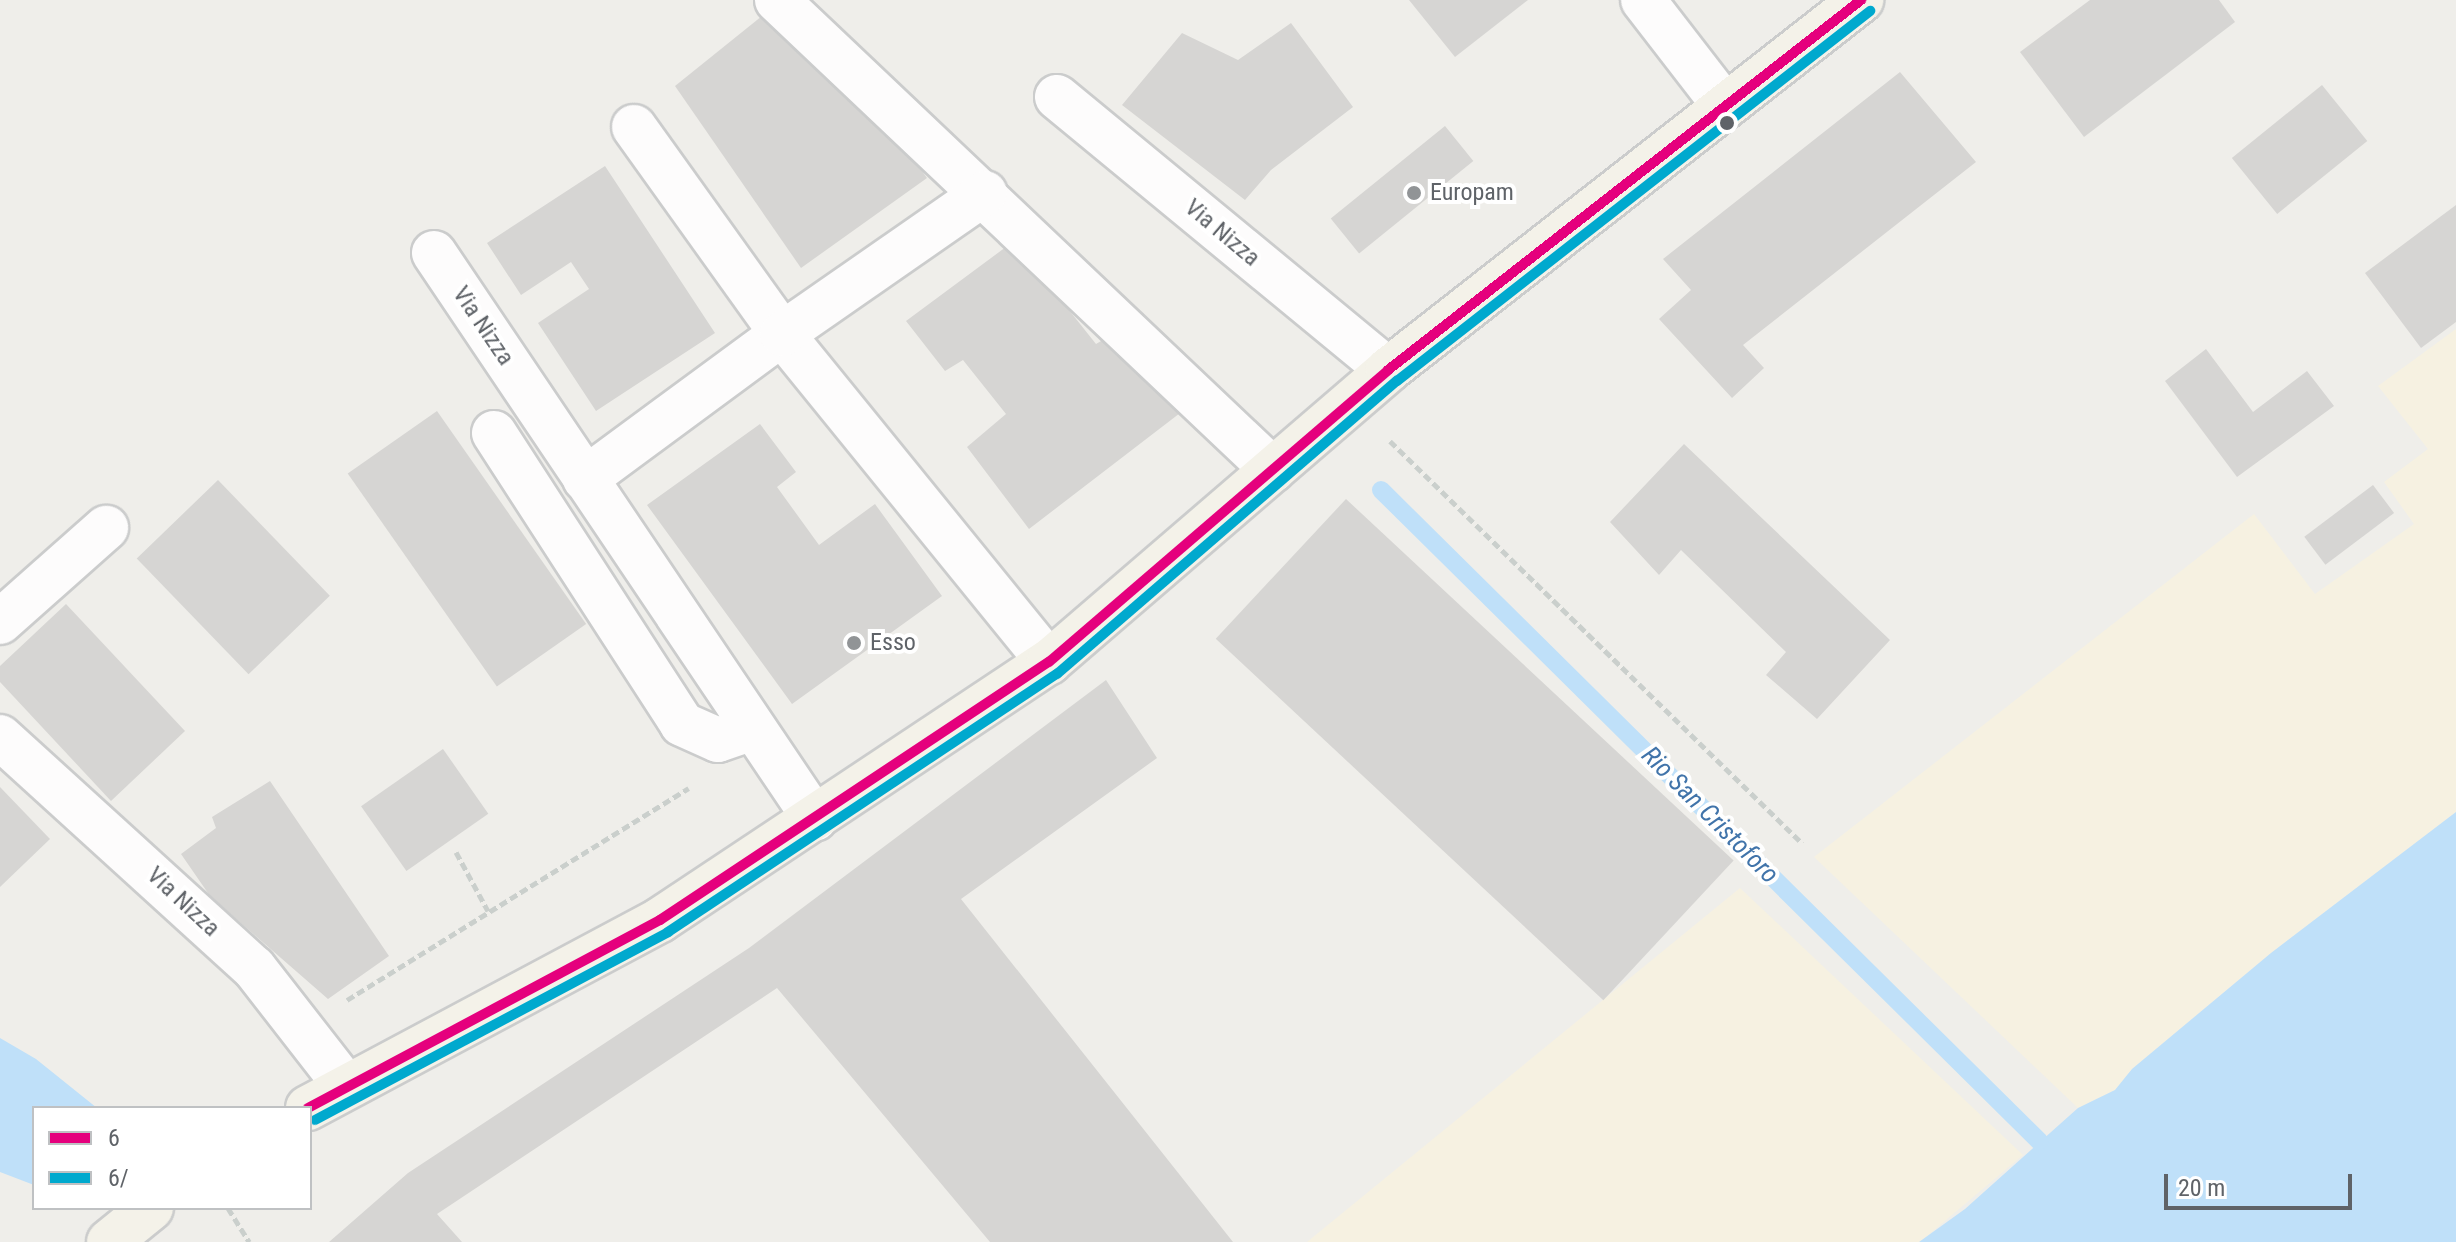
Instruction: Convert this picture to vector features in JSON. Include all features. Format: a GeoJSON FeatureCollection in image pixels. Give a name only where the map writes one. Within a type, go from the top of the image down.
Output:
{"type":"FeatureCollection","features":[{"type":"Feature","properties":{"kind":"main road"},"geometry":{"type":"LineString","coordinates":[[311,1106],[660,920],[1049,662],[1388,370],[1861,0]]}},
{"type":"Feature","properties":{"kind":"main road"},"geometry":{"type":"LineString","coordinates":[[109,1242],[149,1210]]}},
{"type":"Feature","properties":{"kind":"street"},"geometry":{"type":"LineString","coordinates":[[777,0],[985,193],[1273,470]]}},
{"type":"Feature","properties":{"kind":"street"},"geometry":{"type":"LineString","coordinates":[[1643,0],[1725,106]]}},
{"type":"Feature","properties":{"kind":"street","name":"Via Nizza"},"geometry":{"type":"LineString","coordinates":[[1057,97],[1388,370]]}},
{"type":"Feature","properties":{"kind":"street"},"geometry":{"type":"LineString","coordinates":[[634,127],[782,334],[1049,662]]}},
{"type":"Feature","properties":{"kind":"street"},"geometry":{"type":"LineString","coordinates":[[585,479],[782,334],[985,193]]}},
{"type":"Feature","properties":{"kind":"street","name":"Via Nizza"},"geometry":{"type":"LineString","coordinates":[[434,253],[815,819]]}},
{"type":"Feature","properties":{"kind":"street"},"geometry":{"type":"LineString","coordinates":[[494,433],[682,724],[718,740],[758,735]]}},
{"type":"Feature","properties":{"kind":"street"},"geometry":{"type":"LineString","coordinates":[[0,622],[106,528]]}},
{"type":"Feature","properties":{"kind":"street","name":"Via Nizza"},"geometry":{"type":"LineString","coordinates":[[0,737],[254,968],[346,1086]]}},
{"type":"Feature","properties":{"kind":"path"},"geometry":{"type":"LineString","coordinates":[[1354,401],[1503,555],[1802,843]]}},
{"type":"Feature","properties":{"kind":"path"},"geometry":{"type":"LineString","coordinates":[[343,1003],[758,735]]}},
{"type":"Feature","properties":{"kind":"path"},"geometry":{"type":"LineString","coordinates":[[456,852],[488,911]]}},
{"type":"Feature","properties":{"kind":"path"},"geometry":{"type":"LineString","coordinates":[[229,1210],[249,1242]]}},
{"type":"Feature","properties":{"kind":"sand"},"geometry":{"type":"Polygon","coordinates":[[[2456,329],[2456,812],[2271,953],[2132,1069],[2115,1090],[2078,1108],[1814,857],[2254,514],[2315,594],[2414,524],[2384,482],[2428,449],[2378,386],[2456,329]]]}},
{"type":"Feature","properties":{"kind":"sand"},"geometry":{"type":"Polygon","coordinates":[[[1740,888],[2023,1155],[1920,1242],[1307,1242],[1740,888]]]}},
{"type":"Feature","properties":{"kind":"water"},"geometry":{"type":"Polygon","coordinates":[[[2456,812],[2456,1242],[1919,1242],[1965,1209],[2078,1108],[2115,1090],[2132,1069],[2271,953],[2456,812]]]}},
{"type":"Feature","properties":{"kind":"water"},"geometry":{"type":"Polygon","coordinates":[[[0,1038],[36,1059],[95,1106],[32,1106],[32,1184],[0,1172],[0,1038]]]}},
{"type":"Feature","properties":{"kind":"building"},"geometry":{"type":"Polygon","coordinates":[[[1409,0],[1528,0],[1455,57],[1409,0]]]}},
{"type":"Feature","properties":{"kind":"building"},"geometry":{"type":"Polygon","coordinates":[[[2090,0],[2219,0],[2235,22],[2084,137],[2020,52],[2090,0]]]}},
{"type":"Feature","properties":{"kind":"building"},"geometry":{"type":"Polygon","coordinates":[[[762,16],[901,142],[927,178],[801,268],[675,86],[762,16]]]}},
{"type":"Feature","properties":{"kind":"building"},"geometry":{"type":"Polygon","coordinates":[[[1291,23],[1353,107],[1271,170],[1245,200],[1122,105],[1182,33],[1238,60],[1291,23]]]}},
{"type":"Feature","properties":{"kind":"building"},"geometry":{"type":"Polygon","coordinates":[[[1900,72],[1976,162],[1743,345],[1764,368],[1732,398],[1659,319],[1691,290],[1663,259],[1900,72]]]}},
{"type":"Feature","properties":{"kind":"building"},"geometry":{"type":"Polygon","coordinates":[[[2322,85],[2367,141],[2277,214],[2232,158],[2322,85]]]}},
{"type":"Feature","properties":{"kind":"building"},"geometry":{"type":"Polygon","coordinates":[[[1445,126],[1473,161],[1359,253],[1331,219],[1445,126]]]}},
{"type":"Feature","properties":{"kind":"building"},"geometry":{"type":"Polygon","coordinates":[[[605,166],[715,333],[596,411],[538,323],[589,289],[571,262],[521,295],[487,243],[605,166]]]}},
{"type":"Feature","properties":{"kind":"building"},"geometry":{"type":"Polygon","coordinates":[[[2456,205],[2456,322],[2421,348],[2365,273],[2456,205]]]}},
{"type":"Feature","properties":{"kind":"building"},"geometry":{"type":"Polygon","coordinates":[[[1014,241],[1096,344],[1113,334],[1184,410],[1029,529],[967,447],[1006,414],[963,360],[945,371],[906,321],[1014,241]]]}},
{"type":"Feature","properties":{"kind":"building"},"geometry":{"type":"Polygon","coordinates":[[[2206,349],[2253,412],[2307,371],[2334,406],[2237,477],[2165,381],[2206,349]]]}},
{"type":"Feature","properties":{"kind":"building"},"geometry":{"type":"Polygon","coordinates":[[[437,411],[586,624],[497,686],[348,474],[437,411]]]}},
{"type":"Feature","properties":{"kind":"building"},"geometry":{"type":"Polygon","coordinates":[[[760,424],[796,472],[777,487],[819,545],[875,504],[942,596],[792,704],[647,505],[760,424]]]}},
{"type":"Feature","properties":{"kind":"building"},"geometry":{"type":"Polygon","coordinates":[[[1684,444],[1890,640],[1817,719],[1766,675],[1786,652],[1681,550],[1659,575],[1610,522],[1684,444]]]}},
{"type":"Feature","properties":{"kind":"building"},"geometry":{"type":"Polygon","coordinates":[[[218,480],[330,596],[249,674],[137,558],[218,480]]]}},
{"type":"Feature","properties":{"kind":"building"},"geometry":{"type":"Polygon","coordinates":[[[2373,485],[2394,513],[2325,565],[2304,537],[2373,485]]]}},
{"type":"Feature","properties":{"kind":"building"},"geometry":{"type":"Polygon","coordinates":[[[1346,499],[1734,860],[1603,1000],[1216,639],[1346,499]]]}},
{"type":"Feature","properties":{"kind":"building"},"geometry":{"type":"Polygon","coordinates":[[[66,604],[185,731],[111,801],[0,682],[0,666],[66,604]]]}},
{"type":"Feature","properties":{"kind":"building"},"geometry":{"type":"Polygon","coordinates":[[[1106,680],[1157,758],[961,899],[1233,1242],[990,1242],[777,988],[437,1214],[462,1242],[329,1242],[408,1173],[749,948],[1106,680]]]}},
{"type":"Feature","properties":{"kind":"building"},"geometry":{"type":"Polygon","coordinates":[[[443,749],[488,814],[406,871],[361,806],[443,749]]]}},
{"type":"Feature","properties":{"kind":"building"},"geometry":{"type":"Polygon","coordinates":[[[270,781],[389,956],[328,999],[210,896],[181,854],[216,828],[212,817],[270,781]]]}},
{"type":"Feature","properties":{"kind":"building"},"geometry":{"type":"Polygon","coordinates":[[[0,787],[50,839],[0,887],[0,787]]]}},
{"type":"Feature","properties":{"kind":"waterway","name":"Rio San Cristoforo"},"geometry":{"type":"LineString","coordinates":[[1381,490],[2039,1141]]}},
{"type":"Feature","properties":{"kind":"transit line","name":"6"},"geometry":{"type":"LineString","coordinates":[[312,1106],[660,920],[1049,662],[1388,370],[1861,0]]}},
{"type":"Feature","properties":{"kind":"transit line","name":"6/"},"geometry":{"type":"LineString","coordinates":[[315,1120],[668,932],[1057,674],[1397,381],[1870,11]]}},
{"type":"Feature","properties":{"kind":"place","name":"Europam"},"geometry":{"type":"Point","coordinates":[1414,193]}},
{"type":"Feature","properties":{"kind":"place","name":"Esso"},"geometry":{"type":"Point","coordinates":[854,643]}}]}
